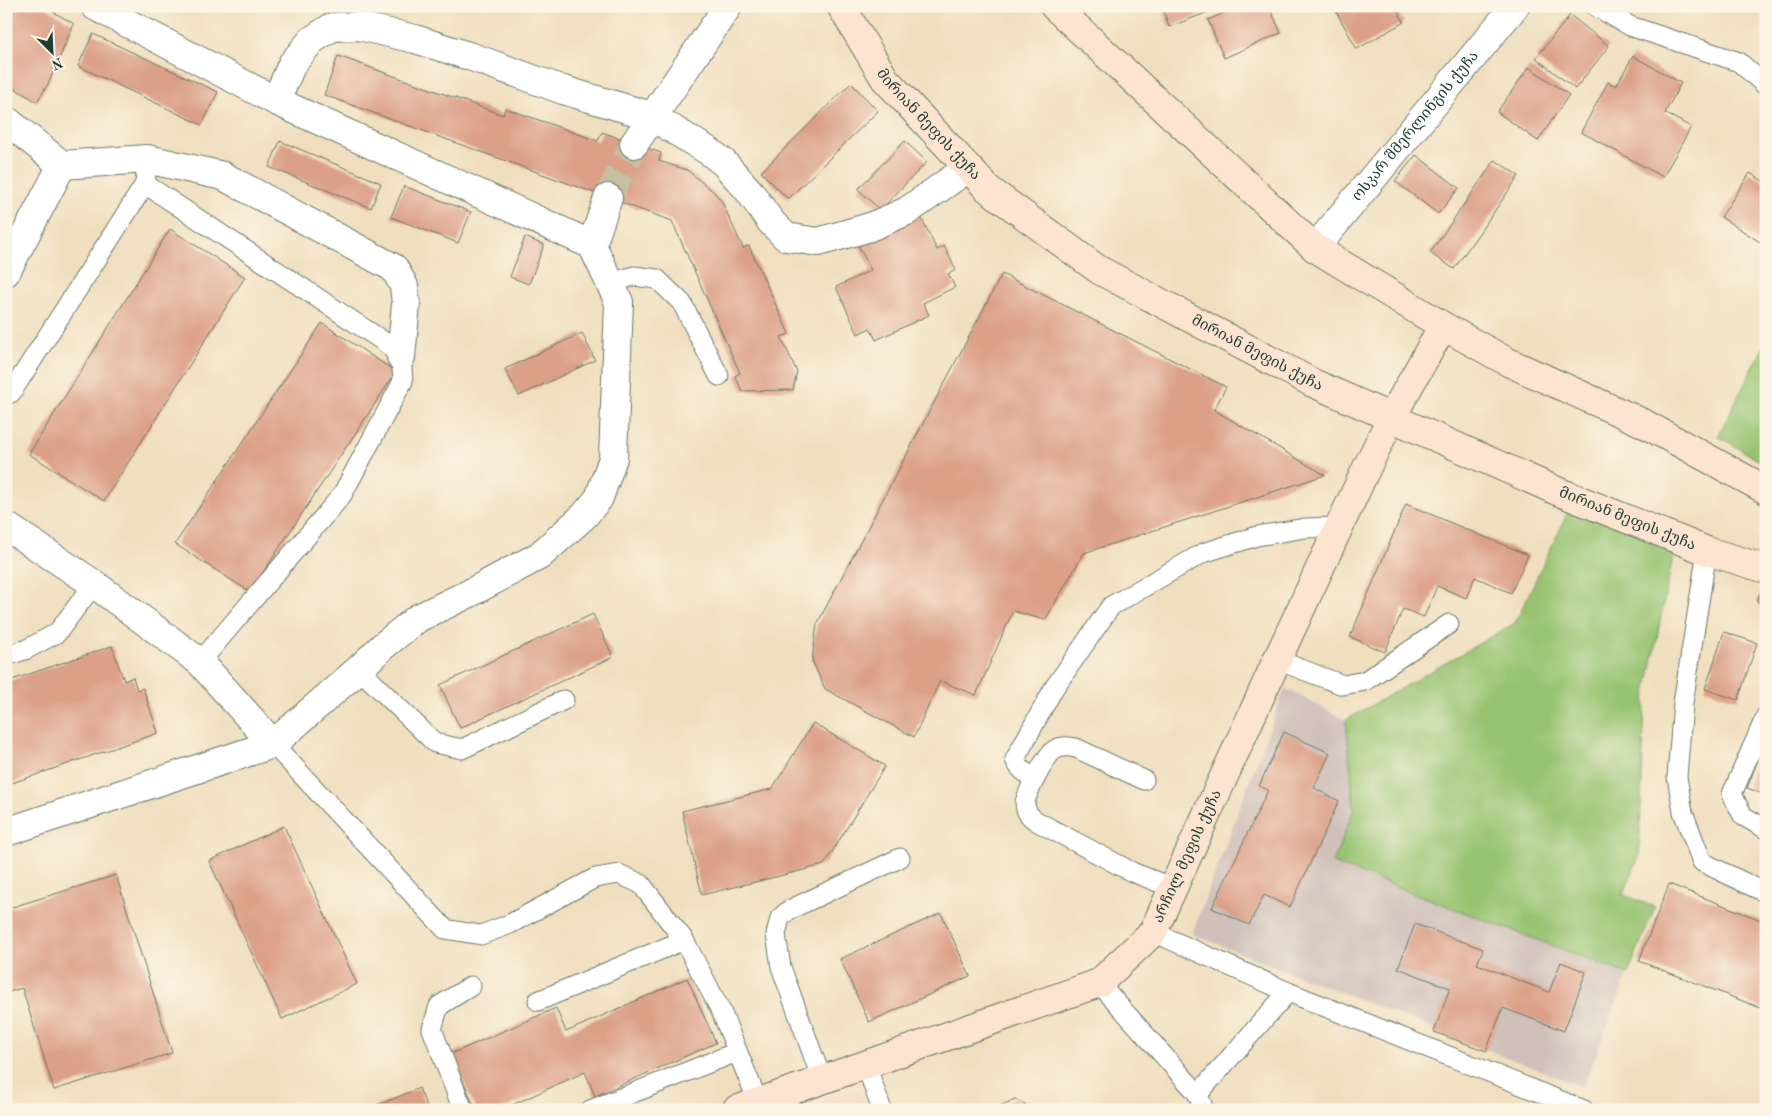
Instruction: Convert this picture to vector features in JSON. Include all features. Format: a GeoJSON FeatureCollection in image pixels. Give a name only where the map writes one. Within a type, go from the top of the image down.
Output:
{"type":"FeatureCollection","features":[{"type":"Feature","properties":{"kind":"street"},"geometry":{"type":"LineString","coordinates":[[6,832],[273,744],[360,669],[383,646],[418,618],[539,556],[584,516],[598,498],[613,458],[619,302],[592,244],[276,101],[95,6]]}},
{"type":"Feature","properties":{"kind":"street"},"geometry":{"type":"LineString","coordinates":[[634,144],[651,116],[728,6]]}},
{"type":"Feature","properties":{"kind":"street","name":"მირიან მეფის ქუჩა"},"geometry":{"type":"LineString","coordinates":[[841,6],[885,79],[988,189],[1099,270],[1312,383],[1557,491],[1707,551],[1766,569]]}},
{"type":"Feature","properties":{"kind":"street"},"geometry":{"type":"LineString","coordinates":[[1054,6],[1315,248],[1443,326],[1508,362],[1643,424],[1766,490]]}},
{"type":"Feature","properties":{"kind":"street","name":"ოსკარ შმერლინგის ქუჩა"},"geometry":{"type":"LineString","coordinates":[[1315,248],[1516,6]]}},
{"type":"Feature","properties":{"kind":"street"},"geometry":{"type":"LineString","coordinates":[[276,101],[292,64],[312,40],[332,27],[359,26],[415,39],[472,57],[563,90],[651,116],[710,152],[728,167],[749,191],[772,223],[786,237],[818,242],[870,227],[908,211],[968,168]]}},
{"type":"Feature","properties":{"kind":"street"},"geometry":{"type":"LineString","coordinates":[[6,120],[62,165],[223,176],[394,268],[404,286],[406,304],[400,357]]}},
{"type":"Feature","properties":{"kind":"street"},"geometry":{"type":"LineString","coordinates":[[6,272],[62,165]]}},
{"type":"Feature","properties":{"kind":"street"},"geometry":{"type":"LineString","coordinates":[[592,244],[608,198]]}},
{"type":"Feature","properties":{"kind":"street"},"geometry":{"type":"LineString","coordinates":[[1391,418],[1443,326]]}},
{"type":"Feature","properties":{"kind":"street","name":"არჩილ მეფის ქუჩა"},"geometry":{"type":"LineString","coordinates":[[747,1106],[1099,983],[1153,932],[1277,660],[1391,418]]}},
{"type":"Feature","properties":{"kind":"street"},"geometry":{"type":"LineString","coordinates":[[6,526],[94,584],[200,662],[273,744]]}},
{"type":"Feature","properties":{"kind":"lane"},"geometry":{"type":"LineString","coordinates":[[1595,6],[1630,26],[1739,62],[1766,86]]}},
{"type":"Feature","properties":{"kind":"lane"},"geometry":{"type":"LineString","coordinates":[[11,394],[146,172],[383,341],[400,357],[403,381],[342,495],[200,662]]}},
{"type":"Feature","properties":{"kind":"lane"},"geometry":{"type":"LineString","coordinates":[[610,283],[634,276],[656,279],[682,303],[719,376]]}},
{"type":"Feature","properties":{"kind":"lane"},"geometry":{"type":"LineString","coordinates":[[1036,778],[1022,771],[1015,759],[1054,688],[1111,606],[1204,553],[1257,536],[1305,528],[1339,527]]}},
{"type":"Feature","properties":{"kind":"lane"},"geometry":{"type":"LineString","coordinates":[[1707,551],[1683,703],[1677,777],[1683,812],[1702,862],[1766,893]]}},
{"type":"Feature","properties":{"kind":"lane"},"geometry":{"type":"LineString","coordinates":[[6,656],[25,650],[57,633],[94,584]]}},
{"type":"Feature","properties":{"kind":"lane"},"geometry":{"type":"LineString","coordinates":[[1277,660],[1342,685],[1365,681],[1449,624]]}},
{"type":"Feature","properties":{"kind":"lane"},"geometry":{"type":"LineString","coordinates":[[360,669],[435,743],[462,749],[564,700]]}},
{"type":"Feature","properties":{"kind":"lane"},"geometry":{"type":"LineString","coordinates":[[1766,716],[1732,794],[1743,816],[1766,829]]}},
{"type":"Feature","properties":{"kind":"lane"},"geometry":{"type":"LineString","coordinates":[[273,744],[445,929],[481,935],[510,924],[595,878],[619,874],[641,884],[684,940],[721,1011],[737,1052],[747,1106]]}},
{"type":"Feature","properties":{"kind":"lane"},"geometry":{"type":"LineString","coordinates":[[1144,780],[1076,748],[1060,747],[1052,751],[1036,778],[1027,795],[1026,810],[1032,818],[1132,872],[1173,888]]}},
{"type":"Feature","properties":{"kind":"lane"},"geometry":{"type":"LineString","coordinates":[[822,1080],[781,967],[776,934],[780,918],[789,910],[900,858]]}},
{"type":"Feature","properties":{"kind":"lane"},"geometry":{"type":"LineString","coordinates":[[1153,932],[1288,992],[1584,1110]]}},
{"type":"Feature","properties":{"kind":"lane"},"geometry":{"type":"LineString","coordinates":[[538,1001],[684,940]]}},
{"type":"Feature","properties":{"kind":"lane"},"geometry":{"type":"LineString","coordinates":[[1099,983],[1201,1102],[1288,992]]}},
{"type":"Feature","properties":{"kind":"lane"},"geometry":{"type":"LineString","coordinates":[[463,1110],[432,1029],[439,1006],[471,986]]}},
{"type":"Feature","properties":{"kind":"lane"},"geometry":{"type":"LineString","coordinates":[[590,1110],[737,1052]]}},
{"type":"Feature","properties":{"kind":"lane"},"geometry":{"type":"LineString","coordinates":[[866,1065],[882,1110]]}},
{"type":"Feature","properties":{"kind":"shaded area"},"geometry":{"type":"Polygon","coordinates":[[[1285,688],[1346,720],[1354,809],[1334,863],[1628,974],[1583,1087],[1192,934],[1285,688]]]}},
{"type":"Feature","properties":{"kind":"shaded area"},"geometry":{"type":"Polygon","coordinates":[[[850,1089],[861,1094],[867,1110],[786,1110],[850,1089]]]}},
{"type":"Feature","properties":{"kind":"green space"},"geometry":{"type":"Polygon","coordinates":[[[1766,342],[1766,465],[1718,436],[1766,342]]]}},
{"type":"Feature","properties":{"kind":"green space"},"geometry":{"type":"Polygon","coordinates":[[[1569,510],[1675,546],[1645,699],[1639,857],[1623,895],[1655,907],[1628,974],[1333,863],[1354,809],[1346,720],[1515,623],[1569,510]]]}},
{"type":"Feature","properties":{"kind":"building"},"geometry":{"type":"Polygon","coordinates":[[[6,6],[43,6],[74,24],[48,84],[37,102],[6,83],[6,6]]]}},
{"type":"Feature","properties":{"kind":"building"},"geometry":{"type":"Polygon","coordinates":[[[1162,6],[1216,6],[1216,9],[1169,27],[1162,6]]]}},
{"type":"Feature","properties":{"kind":"building"},"geometry":{"type":"Polygon","coordinates":[[[1240,6],[1269,6],[1281,33],[1224,58],[1208,20],[1240,6]]]}},
{"type":"Feature","properties":{"kind":"building"},"geometry":{"type":"Polygon","coordinates":[[[1333,6],[1395,6],[1404,22],[1357,49],[1333,6]]]}},
{"type":"Feature","properties":{"kind":"building"},"geometry":{"type":"Polygon","coordinates":[[[1570,15],[1609,46],[1575,89],[1536,58],[1570,15]]]}},
{"type":"Feature","properties":{"kind":"building"},"geometry":{"type":"Polygon","coordinates":[[[93,34],[218,92],[202,125],[78,66],[93,34]]]}},
{"type":"Feature","properties":{"kind":"building"},"geometry":{"type":"Polygon","coordinates":[[[338,56],[503,115],[505,108],[598,141],[602,132],[661,153],[659,161],[687,170],[715,193],[722,202],[743,248],[749,246],[789,334],[781,337],[797,372],[793,390],[742,391],[735,376],[740,373],[672,221],[324,95],[338,56]]]}},
{"type":"Feature","properties":{"kind":"building"},"geometry":{"type":"Polygon","coordinates":[[[1633,56],[1681,83],[1665,113],[1691,127],[1663,177],[1581,132],[1608,82],[1616,86],[1633,56]]]}},
{"type":"Feature","properties":{"kind":"building"},"geometry":{"type":"Polygon","coordinates":[[[1529,67],[1569,95],[1538,141],[1497,112],[1529,67]]]}},
{"type":"Feature","properties":{"kind":"building"},"geometry":{"type":"Polygon","coordinates":[[[851,83],[878,111],[788,199],[761,172],[851,83]]]}},
{"type":"Feature","properties":{"kind":"building"},"geometry":{"type":"Polygon","coordinates":[[[280,141],[381,183],[371,208],[269,167],[280,141]]]}},
{"type":"Feature","properties":{"kind":"building"},"geometry":{"type":"Polygon","coordinates":[[[905,141],[927,162],[880,210],[858,189],[905,141]]]}},
{"type":"Feature","properties":{"kind":"building"},"geometry":{"type":"Polygon","coordinates":[[[1416,155],[1459,188],[1438,214],[1395,181],[1416,155]]]}},
{"type":"Feature","properties":{"kind":"building"},"geometry":{"type":"Polygon","coordinates":[[[1495,160],[1519,176],[1454,269],[1430,253],[1495,160]]]}},
{"type":"Feature","properties":{"kind":"building"},"geometry":{"type":"Polygon","coordinates":[[[1750,173],[1766,183],[1766,234],[1760,242],[1721,217],[1750,173]]]}},
{"type":"Feature","properties":{"kind":"building"},"geometry":{"type":"Polygon","coordinates":[[[404,186],[471,212],[458,243],[391,217],[404,186]]]}},
{"type":"Feature","properties":{"kind":"building"},"geometry":{"type":"Polygon","coordinates":[[[920,215],[937,250],[944,246],[956,270],[948,274],[955,287],[923,303],[929,315],[876,340],[870,328],[858,334],[836,287],[871,270],[858,245],[920,215]]]}},
{"type":"Feature","properties":{"kind":"building"},"geometry":{"type":"Polygon","coordinates":[[[170,229],[245,277],[104,501],[29,454],[170,229]]]}},
{"type":"Feature","properties":{"kind":"building"},"geometry":{"type":"Polygon","coordinates":[[[525,237],[544,245],[529,284],[510,277],[525,237]]]}},
{"type":"Feature","properties":{"kind":"building"},"geometry":{"type":"Polygon","coordinates":[[[1002,274],[1226,387],[1214,410],[1325,475],[1084,553],[1045,620],[1013,611],[976,695],[940,681],[914,737],[825,689],[812,660],[817,624],[1002,274]]]}},
{"type":"Feature","properties":{"kind":"building"},"geometry":{"type":"Polygon","coordinates":[[[322,323],[396,372],[250,592],[175,544],[322,323]]]}},
{"type":"Feature","properties":{"kind":"building"},"geometry":{"type":"Polygon","coordinates":[[[582,333],[595,360],[519,396],[505,369],[582,333]]]}},
{"type":"Feature","properties":{"kind":"building"},"geometry":{"type":"Polygon","coordinates":[[[1406,504],[1528,555],[1511,593],[1475,577],[1466,598],[1437,586],[1424,617],[1403,609],[1385,652],[1350,637],[1406,504]]]}},
{"type":"Feature","properties":{"kind":"building"},"geometry":{"type":"Polygon","coordinates":[[[1766,580],[1766,605],[1757,602],[1766,580]]]}},
{"type":"Feature","properties":{"kind":"building"},"geometry":{"type":"Polygon","coordinates":[[[593,614],[613,657],[460,728],[440,685],[593,614]]]}},
{"type":"Feature","properties":{"kind":"building"},"geometry":{"type":"Polygon","coordinates":[[[1724,632],[1757,643],[1738,700],[1705,689],[1724,632]]]}},
{"type":"Feature","properties":{"kind":"building"},"geometry":{"type":"Polygon","coordinates":[[[112,646],[124,681],[133,677],[137,690],[143,688],[158,733],[6,785],[6,682],[112,646]]]}},
{"type":"Feature","properties":{"kind":"building"},"geometry":{"type":"Polygon","coordinates":[[[813,723],[885,766],[824,865],[702,895],[682,811],[772,789],[813,723]]]}},
{"type":"Feature","properties":{"kind":"building"},"geometry":{"type":"Polygon","coordinates":[[[1284,732],[1330,753],[1314,788],[1339,801],[1290,907],[1264,895],[1249,925],[1212,908],[1268,790],[1259,786],[1284,732]]]}},
{"type":"Feature","properties":{"kind":"building"},"geometry":{"type":"Polygon","coordinates":[[[1764,744],[1766,744],[1766,795],[1747,788],[1764,744]]]}},
{"type":"Feature","properties":{"kind":"building"},"geometry":{"type":"Polygon","coordinates":[[[284,826],[357,984],[282,1019],[209,861],[284,826]]]}},
{"type":"Feature","properties":{"kind":"building"},"geometry":{"type":"Polygon","coordinates":[[[116,875],[172,1053],[54,1090],[22,988],[6,993],[6,909],[116,875]]]}},
{"type":"Feature","properties":{"kind":"building"},"geometry":{"type":"Polygon","coordinates":[[[1669,884],[1766,922],[1766,1010],[1639,961],[1669,884]]]}},
{"type":"Feature","properties":{"kind":"building"},"geometry":{"type":"Polygon","coordinates":[[[941,913],[970,976],[869,1022],[840,959],[941,913]]]}},
{"type":"Feature","properties":{"kind":"building"},"geometry":{"type":"Polygon","coordinates":[[[1415,924],[1483,949],[1477,964],[1549,992],[1561,962],[1586,972],[1564,1031],[1503,1008],[1486,1051],[1434,1032],[1450,988],[1398,968],[1415,924]]]}},
{"type":"Feature","properties":{"kind":"building"},"geometry":{"type":"Polygon","coordinates":[[[687,978],[716,1043],[595,1096],[585,1072],[501,1110],[476,1110],[451,1054],[556,1008],[566,1032],[687,978]]]}},
{"type":"Feature","properties":{"kind":"building"},"geometry":{"type":"Polygon","coordinates":[[[419,1088],[428,1110],[367,1110],[419,1088]]]}},
{"type":"Feature","properties":{"kind":"building"},"geometry":{"type":"Polygon","coordinates":[[[1015,1099],[1034,1110],[991,1110],[1015,1099]]]}},
{"type":"Feature","properties":{"kind":"tunnel"},"geometry":{"type":"LineString","coordinates":[[608,198],[634,144]]}}]}
